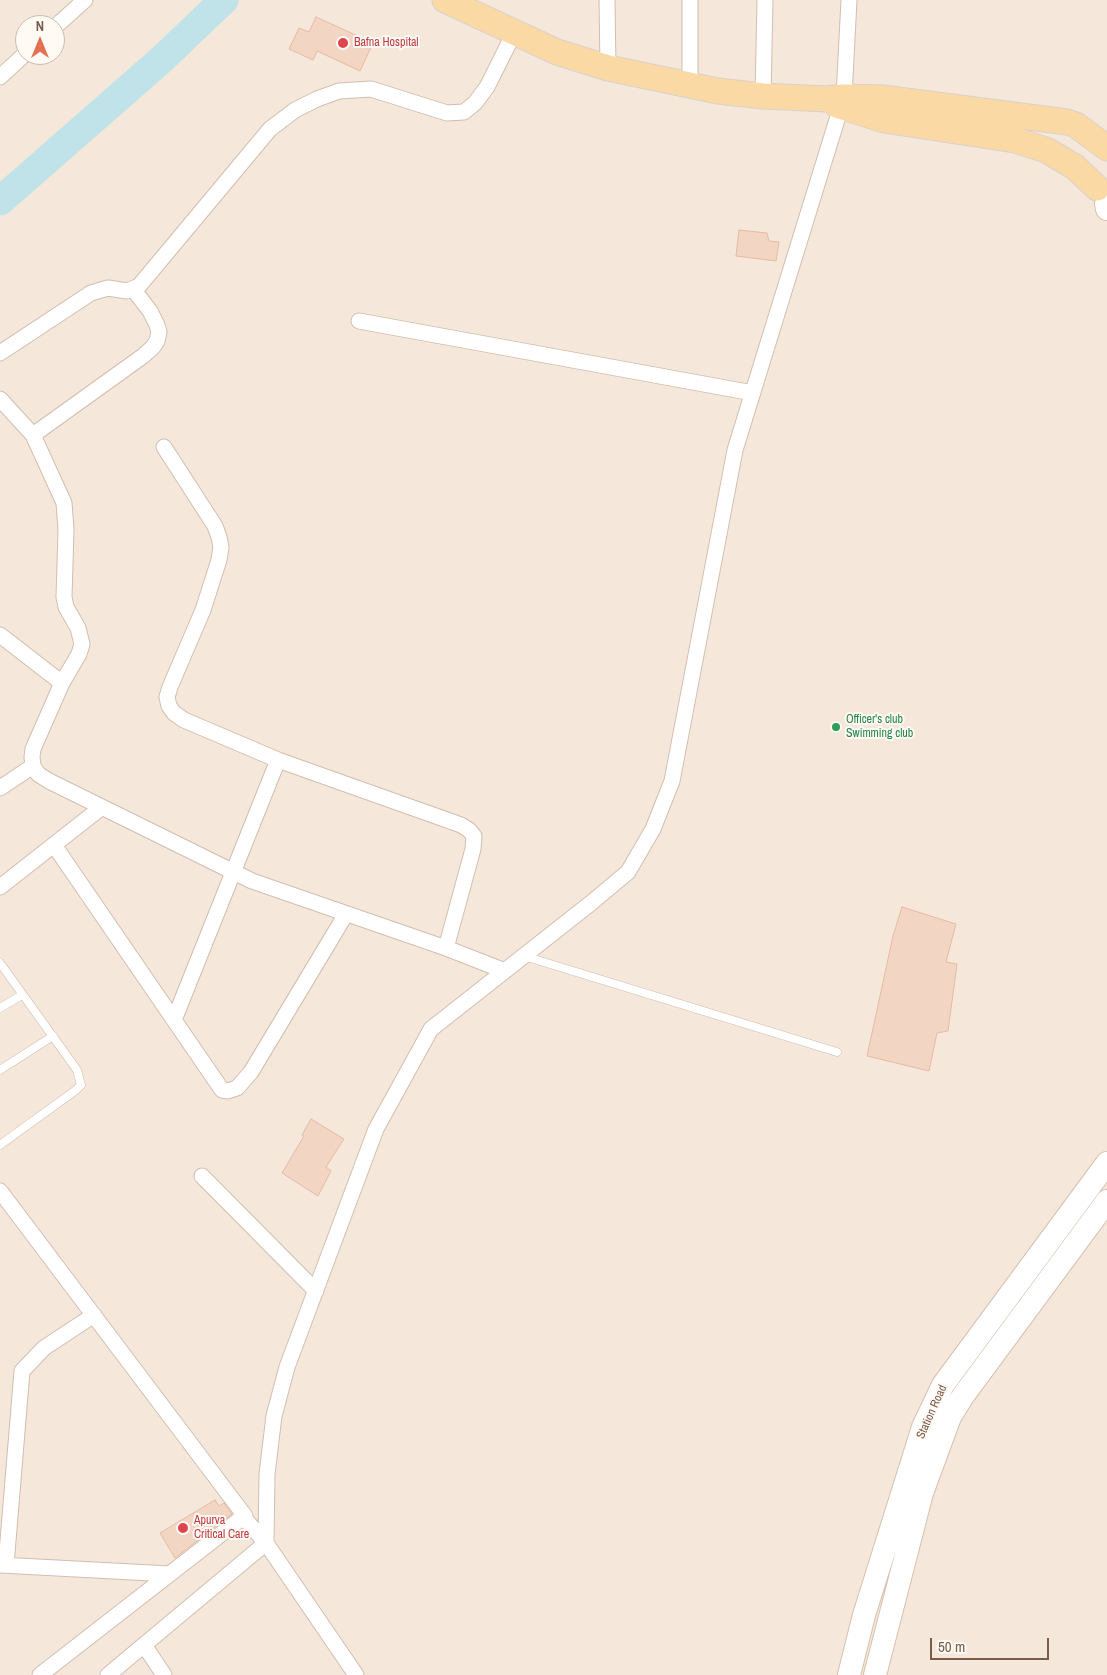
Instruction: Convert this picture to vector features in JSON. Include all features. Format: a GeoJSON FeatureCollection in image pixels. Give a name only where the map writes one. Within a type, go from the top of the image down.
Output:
{"type":"FeatureCollection","features":[{"type":"Feature","properties":{"kind":"main road"},"geometry":{"type":"LineString","coordinates":[[445,0],[557,52],[608,68],[718,91],[837,101],[883,98],[1067,122],[1076,125],[1107,149],[1098,164],[1095,176],[1104,201]]}},
{"type":"Feature","properties":{"kind":"main road"},"geometry":{"type":"LineString","coordinates":[[837,101],[884,120],[1015,140],[1046,150],[1075,167],[1104,201]]}},
{"type":"Feature","properties":{"kind":"main road","name":"Station Road"},"geometry":{"type":"LineString","coordinates":[[875,1675],[922,1493],[943,1385],[1107,1162]]}},
{"type":"Feature","properties":{"kind":"main road","name":"Station Road"},"geometry":{"type":"LineString","coordinates":[[849,1675],[864,1615],[933,1430],[950,1417],[963,1396],[1107,1201]]}},
{"type":"Feature","properties":{"kind":"street"},"geometry":{"type":"LineString","coordinates":[[65,18],[85,0]]}},
{"type":"Feature","properties":{"kind":"street"},"geometry":{"type":"LineString","coordinates":[[607,0],[608,68]]}},
{"type":"Feature","properties":{"kind":"street"},"geometry":{"type":"LineString","coordinates":[[690,0],[690,85]]}},
{"type":"Feature","properties":{"kind":"street"},"geometry":{"type":"LineString","coordinates":[[763,96],[764,0]]}},
{"type":"Feature","properties":{"kind":"street"},"geometry":{"type":"LineString","coordinates":[[108,1675],[266,1544],[267,1474],[274,1416],[287,1368],[376,1129],[431,1029],[592,903],[628,872],[653,829],[672,782],[735,450],[837,101],[849,0]]}},
{"type":"Feature","properties":{"kind":"street"},"geometry":{"type":"LineString","coordinates":[[0,354],[91,293],[108,288],[127,291],[139,286],[270,129],[295,110],[317,98],[339,91],[371,89],[447,113],[464,112],[475,103],[487,87],[514,33]]}},
{"type":"Feature","properties":{"kind":"street"},"geometry":{"type":"LineString","coordinates":[[0,77],[15,63]]}},
{"type":"Feature","properties":{"kind":"street"},"geometry":{"type":"LineString","coordinates":[[33,435],[153,347],[159,332],[157,325],[150,311],[133,289]]}},
{"type":"Feature","properties":{"kind":"street"},"geometry":{"type":"LineString","coordinates":[[359,321],[753,393]]}},
{"type":"Feature","properties":{"kind":"street"},"geometry":{"type":"LineString","coordinates":[[0,399],[33,435],[64,503],[66,528],[64,597],[66,606],[81,635],[82,644],[79,654],[62,684],[33,748],[33,766],[38,774],[252,881],[446,948],[505,971]]}},
{"type":"Feature","properties":{"kind":"street"},"geometry":{"type":"LineString","coordinates":[[164,447],[215,526],[221,547],[219,560],[203,610],[170,687],[167,697],[169,706],[174,713],[184,720],[278,760],[462,825],[469,830],[474,836],[473,850],[446,948]]}},
{"type":"Feature","properties":{"kind":"street"},"geometry":{"type":"LineString","coordinates":[[0,635],[62,684]]}},
{"type":"Feature","properties":{"kind":"street"},"geometry":{"type":"LineString","coordinates":[[174,1020],[278,760]]}},
{"type":"Feature","properties":{"kind":"street"},"geometry":{"type":"LineString","coordinates":[[0,788],[33,766]]}},
{"type":"Feature","properties":{"kind":"street"},"geometry":{"type":"LineString","coordinates":[[0,887],[102,807]]}},
{"type":"Feature","properties":{"kind":"street"},"geometry":{"type":"LineString","coordinates":[[54,845],[222,1090],[228,1091],[237,1088],[251,1072],[346,914]]}},
{"type":"Feature","properties":{"kind":"street"},"geometry":{"type":"LineString","coordinates":[[202,1176],[316,1291]]}},
{"type":"Feature","properties":{"kind":"street"},"geometry":{"type":"LineString","coordinates":[[0,1191],[245,1516],[243,1517],[266,1544],[356,1675]]}},
{"type":"Feature","properties":{"kind":"street"},"geometry":{"type":"LineString","coordinates":[[94,1315],[44,1348],[22,1371],[3,1565],[170,1574]]}},
{"type":"Feature","properties":{"kind":"street"},"geometry":{"type":"LineString","coordinates":[[40,1675],[243,1517]]}},
{"type":"Feature","properties":{"kind":"street"},"geometry":{"type":"LineString","coordinates":[[144,1645],[164,1675]]}},
{"type":"Feature","properties":{"kind":"lane"},"geometry":{"type":"LineString","coordinates":[[524,956],[837,1052]]}},
{"type":"Feature","properties":{"kind":"lane"},"geometry":{"type":"LineString","coordinates":[[0,963],[78,1070],[81,1085],[0,1145]]}},
{"type":"Feature","properties":{"kind":"lane"},"geometry":{"type":"LineString","coordinates":[[0,1008],[22,995]]}},
{"type":"Feature","properties":{"kind":"lane"},"geometry":{"type":"LineString","coordinates":[[0,1070],[53,1036]]}},
{"type":"Feature","properties":{"kind":"shaded area"},"geometry":{"type":"Polygon","coordinates":[[[0,0],[1107,0],[1107,1675],[0,1675],[0,0]]]}},
{"type":"Feature","properties":{"kind":"building"},"geometry":{"type":"Polygon","coordinates":[[[316,17],[373,43],[360,71],[317,51],[313,60],[289,49],[299,28],[309,32],[316,17]]]}},
{"type":"Feature","properties":{"kind":"building"},"geometry":{"type":"Polygon","coordinates":[[[739,230],[767,233],[769,241],[779,242],[776,261],[736,256],[739,230]]]}},
{"type":"Feature","properties":{"kind":"building"},"geometry":{"type":"Polygon","coordinates":[[[902,907],[956,924],[946,962],[957,964],[948,1031],[937,1033],[929,1071],[867,1056],[893,936],[902,907]]]}},
{"type":"Feature","properties":{"kind":"building"},"geometry":{"type":"Polygon","coordinates":[[[311,1119],[344,1139],[326,1167],[331,1171],[318,1196],[282,1173],[304,1136],[302,1135],[311,1119]]]}},
{"type":"Feature","properties":{"kind":"building"},"geometry":{"type":"Polygon","coordinates":[[[215,1500],[219,1506],[224,1503],[232,1514],[175,1558],[160,1533],[215,1500]]]}},
{"type":"Feature","properties":{"kind":"waterway"},"geometry":{"type":"LineString","coordinates":[[0,201],[161,60],[224,0]]}},
{"type":"Feature","properties":{"kind":"place","name":"Bafna Hospital"},"geometry":{"type":"Point","coordinates":[343,43]}},
{"type":"Feature","properties":{"kind":"place","name":"Officer's club Swimming club"},"geometry":{"type":"Point","coordinates":[836,727]}},
{"type":"Feature","properties":{"kind":"place","name":"Apurva Critical Care"},"geometry":{"type":"Point","coordinates":[183,1528]}}]}
